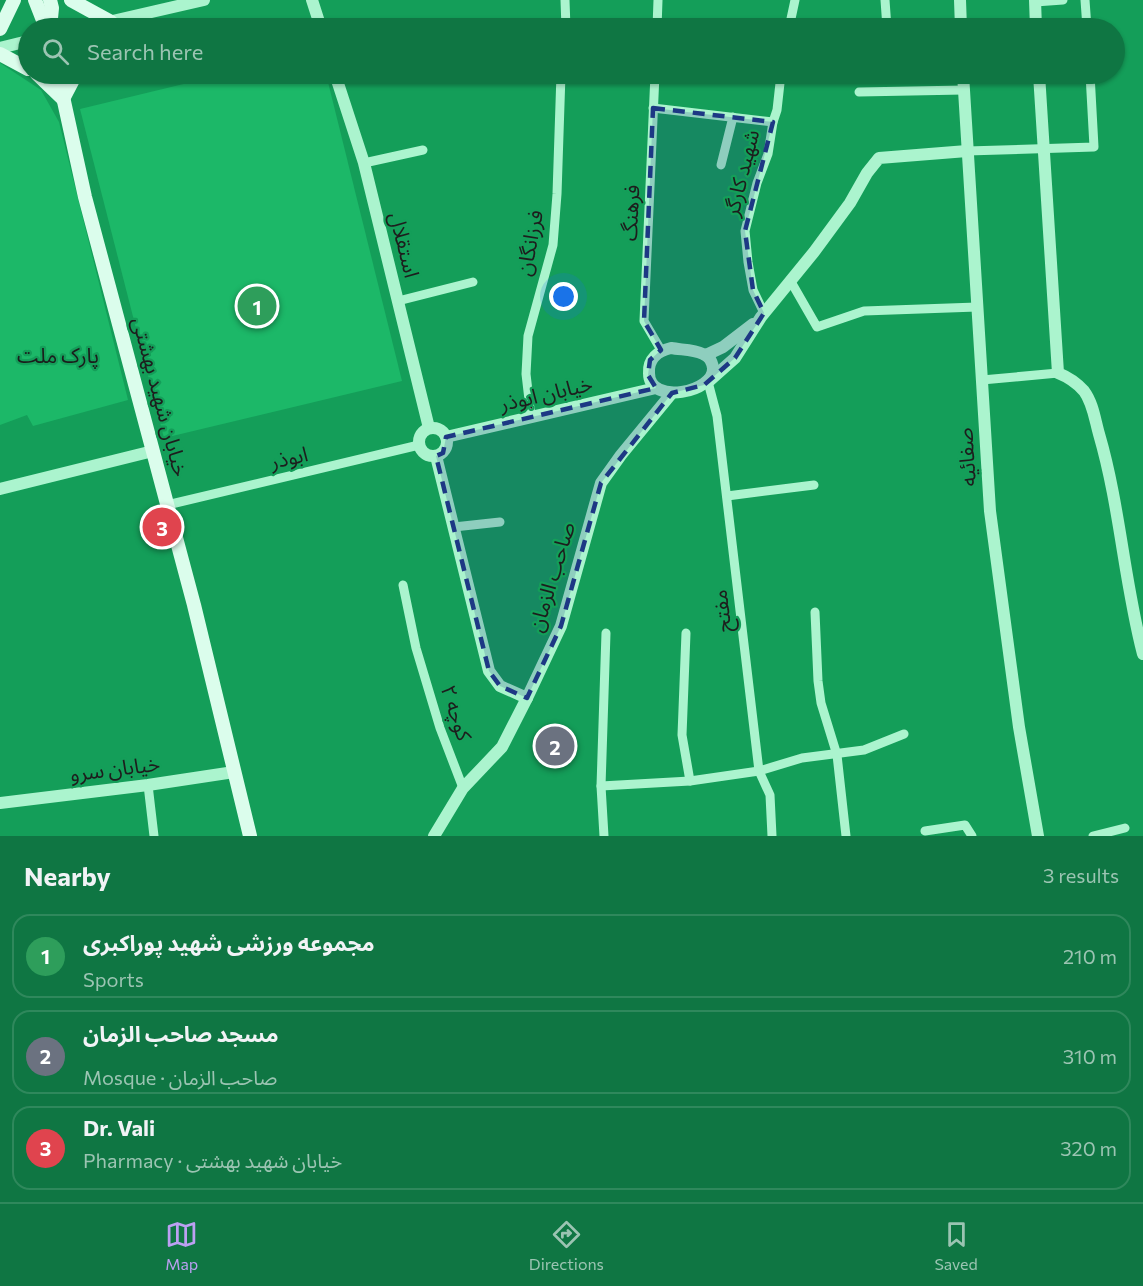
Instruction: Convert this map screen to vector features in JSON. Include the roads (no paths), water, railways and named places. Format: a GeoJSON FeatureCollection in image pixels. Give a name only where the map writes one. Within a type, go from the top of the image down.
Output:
{"type":"FeatureCollection","features":[{"type":"Feature","properties":{"kind":"main road"},"geometry":{"type":"LineString","coordinates":[[0,29],[14,0]]}},
{"type":"Feature","properties":{"kind":"main road"},"geometry":{"type":"LineString","coordinates":[[35,0],[43,18]]}},
{"type":"Feature","properties":{"kind":"main road"},"geometry":{"type":"LineString","coordinates":[[50,0],[52,8],[50,18]]}},
{"type":"Feature","properties":{"kind":"main road"},"geometry":{"type":"LineString","coordinates":[[71,0],[97,18]]}},
{"type":"Feature","properties":{"kind":"main road"},"geometry":{"type":"LineString","coordinates":[[0,54],[18,64]]}},
{"type":"Feature","properties":{"kind":"main road"},"geometry":{"type":"LineString","coordinates":[[47,84],[63,99],[71,84]]}},
{"type":"Feature","properties":{"kind":"main road","name":"خیابان شهید بهشتی"},"geometry":{"type":"LineString","coordinates":[[60,84],[85,197],[194,605],[250,836]]}},
{"type":"Feature","properties":{"kind":"street"},"geometry":{"type":"LineString","coordinates":[[126,18],[165,4],[204,0]]}},
{"type":"Feature","properties":{"kind":"street"},"geometry":{"type":"LineString","coordinates":[[312,0],[318,18]]}},
{"type":"Feature","properties":{"kind":"street"},"geometry":{"type":"LineString","coordinates":[[565,0],[566,18]]}},
{"type":"Feature","properties":{"kind":"street"},"geometry":{"type":"LineString","coordinates":[[657,18],[658,0]]}},
{"type":"Feature","properties":{"kind":"street"},"geometry":{"type":"LineString","coordinates":[[791,18],[795,0]]}},
{"type":"Feature","properties":{"kind":"street"},"geometry":{"type":"LineString","coordinates":[[885,0],[886,18]]}},
{"type":"Feature","properties":{"kind":"street"},"geometry":{"type":"LineString","coordinates":[[960,0],[961,18]]}},
{"type":"Feature","properties":{"kind":"street"},"geometry":{"type":"LineString","coordinates":[[1036,18],[1035,1],[1063,0]]}},
{"type":"Feature","properties":{"kind":"street"},"geometry":{"type":"LineString","coordinates":[[1085,0],[1086,18]]}},
{"type":"Feature","properties":{"kind":"street"},"geometry":{"type":"LineString","coordinates":[[0,48],[18,44]]}},
{"type":"Feature","properties":{"kind":"street","name":"استقلال"},"geometry":{"type":"LineString","coordinates":[[338,84],[364,163],[429,428]]}},
{"type":"Feature","properties":{"kind":"street","name":"فرزانگان"},"geometry":{"type":"LineString","coordinates":[[531,417],[526,374],[528,336],[553,245],[561,84]]}},
{"type":"Feature","properties":{"kind":"street","name":"فرهنگ"},"geometry":{"type":"LineString","coordinates":[[654,84],[644,321],[661,350]]}},
{"type":"Feature","properties":{"kind":"street"},"geometry":{"type":"LineString","coordinates":[[773,122],[780,84]]}},
{"type":"Feature","properties":{"kind":"street","name":"صفائیه"},"geometry":{"type":"LineString","coordinates":[[964,84],[990,511],[1019,727],[1038,836]]}},
{"type":"Feature","properties":{"kind":"street"},"geometry":{"type":"LineString","coordinates":[[1039,84],[1058,373]]}},
{"type":"Feature","properties":{"kind":"street"},"geometry":{"type":"LineString","coordinates":[[708,382],[713,372],[712,362],[698,351],[671,348],[661,350],[650,360],[648,375],[656,388],[663,392],[672,393],[708,382],[735,358],[762,315],[850,203],[867,173],[879,158],[968,151],[1094,147],[1091,84]]}},
{"type":"Feature","properties":{"kind":"street"},"geometry":{"type":"LineString","coordinates":[[858,92],[964,90]]}},
{"type":"Feature","properties":{"kind":"street","name":"شهید کارگر"},"geometry":{"type":"LineString","coordinates":[[653,108],[773,122],[768,154],[757,183],[745,231],[753,290],[762,315]]}},
{"type":"Feature","properties":{"kind":"street"},"geometry":{"type":"LineString","coordinates":[[721,165],[733,117]]}},
{"type":"Feature","properties":{"kind":"street"},"geometry":{"type":"LineString","coordinates":[[364,163],[423,150]]}},
{"type":"Feature","properties":{"kind":"street"},"geometry":{"type":"LineString","coordinates":[[790,280],[817,327],[864,311],[977,307]]}},
{"type":"Feature","properties":{"kind":"street"},"geometry":{"type":"LineString","coordinates":[[398,301],[473,282]]}},
{"type":"Feature","properties":{"kind":"street"},"geometry":{"type":"LineString","coordinates":[[706,355],[723,347],[762,315]]}},
{"type":"Feature","properties":{"kind":"street"},"geometry":{"type":"LineString","coordinates":[[982,380],[1058,373],[1069,378],[1085,393],[1092,408],[1110,469],[1123,555],[1143,654]]}},
{"type":"Feature","properties":{"kind":"street","name":"مفتح"},"geometry":{"type":"LineString","coordinates":[[708,382],[717,416],[759,771],[770,795],[772,836]]}},
{"type":"Feature","properties":{"kind":"street","name":"خیابان ابوذر"},"geometry":{"type":"LineString","coordinates":[[446,437],[656,388]]}},
{"type":"Feature","properties":{"kind":"street","name":"صاحب الزمان"},"geometry":{"type":"LineString","coordinates":[[434,836],[463,788],[502,747],[527,698],[561,626],[601,483],[672,393]]}},
{"type":"Feature","properties":{"kind":"street"},"geometry":{"type":"LineString","coordinates":[[429,428],[439,429],[446,437],[447,444],[443,453],[436,456],[426,455],[418,440],[422,431],[429,428]]}},
{"type":"Feature","properties":{"kind":"street","name":"ابوذر"},"geometry":{"type":"LineString","coordinates":[[167,505],[419,445]]}},
{"type":"Feature","properties":{"kind":"street"},"geometry":{"type":"LineString","coordinates":[[0,489],[153,451]]}},
{"type":"Feature","properties":{"kind":"street"},"geometry":{"type":"LineString","coordinates":[[436,456],[489,671],[500,686],[527,698]]}},
{"type":"Feature","properties":{"kind":"street"},"geometry":{"type":"LineString","coordinates":[[727,496],[814,485]]}},
{"type":"Feature","properties":{"kind":"street"},"geometry":{"type":"LineString","coordinates":[[454,528],[500,522]]}},
{"type":"Feature","properties":{"kind":"street","name":"کوچه ۲"},"geometry":{"type":"LineString","coordinates":[[403,585],[416,648],[440,728],[463,788]]}},
{"type":"Feature","properties":{"kind":"street"},"geometry":{"type":"LineString","coordinates":[[815,612],[818,681],[837,754],[846,836]]}},
{"type":"Feature","properties":{"kind":"street"},"geometry":{"type":"LineString","coordinates":[[604,836],[601,786],[606,633]]}},
{"type":"Feature","properties":{"kind":"street"},"geometry":{"type":"LineString","coordinates":[[686,633],[682,735],[690,781]]}},
{"type":"Feature","properties":{"kind":"street"},"geometry":{"type":"LineString","coordinates":[[601,786],[690,781],[759,771],[802,758],[864,750],[904,734]]}},
{"type":"Feature","properties":{"kind":"street","name":"خیابان سرو"},"geometry":{"type":"LineString","coordinates":[[0,803],[148,786],[234,772]]}},
{"type":"Feature","properties":{"kind":"street"},"geometry":{"type":"LineString","coordinates":[[148,786],[154,836]]}},
{"type":"Feature","properties":{"kind":"street"},"geometry":{"type":"LineString","coordinates":[[925,831],[965,825],[972,836]]}},
{"type":"Feature","properties":{"kind":"street"},"geometry":{"type":"LineString","coordinates":[[1093,836],[1125,828]]}},
{"type":"Feature","properties":{"kind":"place","name":"مجموعه ورزشی شهید پوراکبری"},"geometry":{"type":"Point","coordinates":[257,306]}},
{"type":"Feature","properties":{"kind":"place","name":"Dr. Vali"},"geometry":{"type":"Point","coordinates":[162,527]}},
{"type":"Feature","properties":{"kind":"place","name":"مسجد صاحب الزمان"},"geometry":{"type":"Point","coordinates":[555,746]}},
{"type":"Feature","properties":{"kind":"park label","name":"پارک ملت"},"geometry":{"type":"Point","coordinates":[58,356]}}]}
